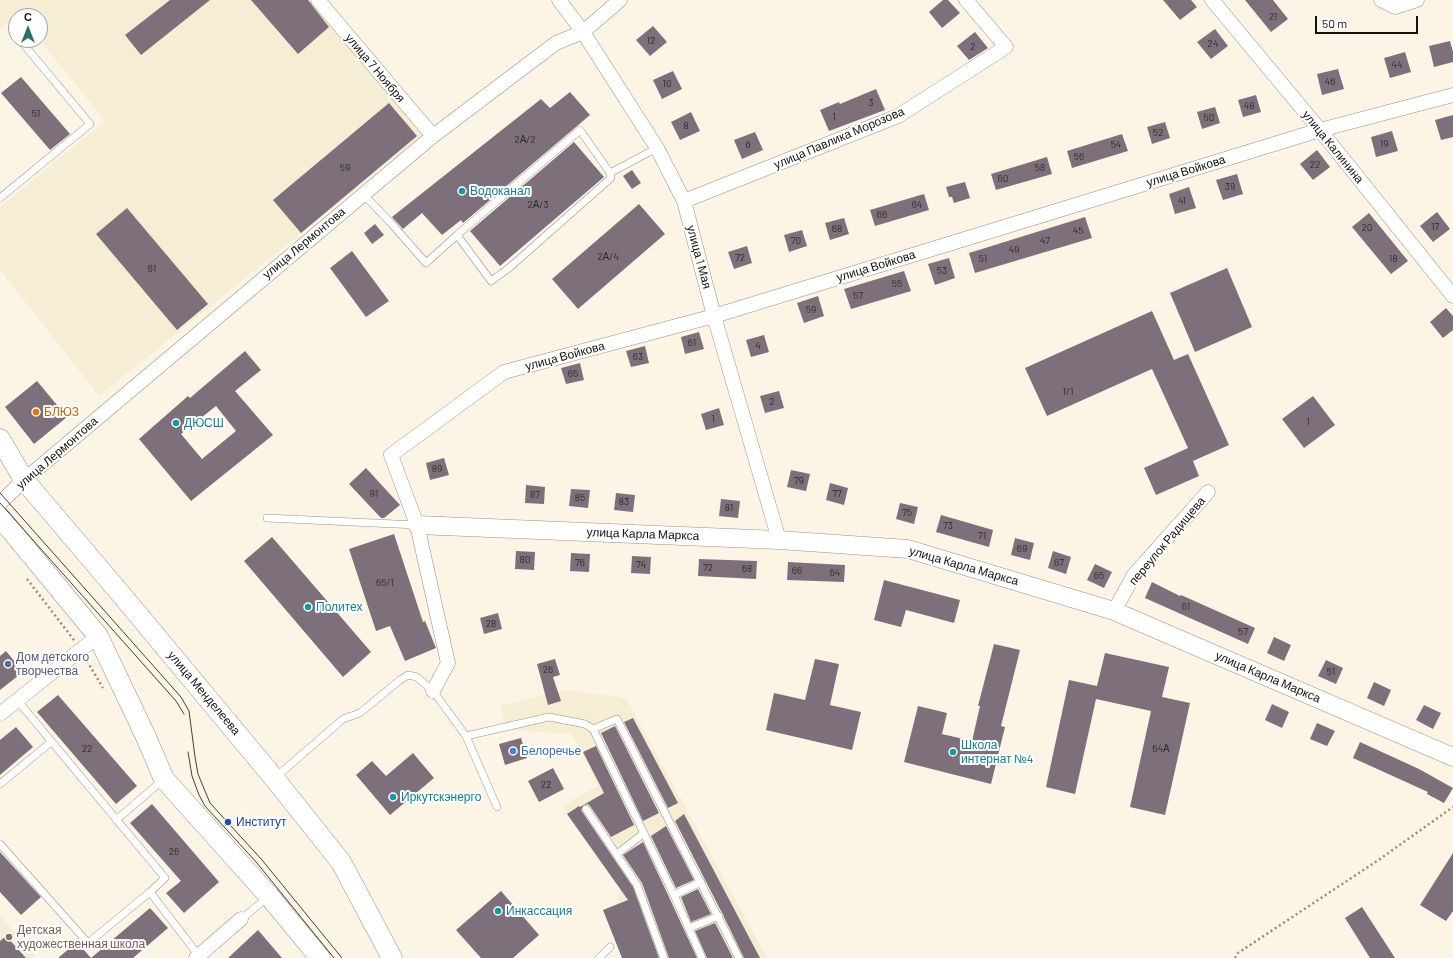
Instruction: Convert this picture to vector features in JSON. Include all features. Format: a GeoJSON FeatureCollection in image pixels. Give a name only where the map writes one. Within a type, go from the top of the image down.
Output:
{"type":"FeatureCollection","features":[{"type":"Feature","properties":{"kind":"main road","name":"улица Менделеева"},"geometry":{"type":"LineString","coordinates":[[0,439],[24,480],[274,778],[341,862],[392,958]]}},
{"type":"Feature","properties":{"kind":"main road"},"geometry":{"type":"LineString","coordinates":[[0,517],[98,636],[146,737],[164,779],[269,896],[320,958]]}},
{"type":"Feature","properties":{"kind":"street","name":"улица 7 Ноября"},"geometry":{"type":"LineString","coordinates":[[318,0],[433,136]]}},
{"type":"Feature","properties":{"kind":"street","name":"улица 1 Мая"},"geometry":{"type":"LineString","coordinates":[[559,0],[583,32],[657,148],[684,201],[714,316],[779,540]]}},
{"type":"Feature","properties":{"kind":"street","name":"улица Лермонтова"},"geometry":{"type":"LineString","coordinates":[[0,503],[24,480],[433,136],[556,43],[583,32],[620,0]]}},
{"type":"Feature","properties":{"kind":"street","name":"улица Павлика Морозова"},"geometry":{"type":"LineString","coordinates":[[684,201],[898,116],[1006,47],[966,0]]}},
{"type":"Feature","properties":{"kind":"street","name":"улица Калинина"},"geometry":{"type":"LineString","coordinates":[[1212,0],[1320,130],[1453,296]]}},
{"type":"Feature","properties":{"kind":"street"},"geometry":{"type":"LineString","coordinates":[[1381,0],[1395,7],[1417,0]]}},
{"type":"Feature","properties":{"kind":"street","name":"улица Войкова"},"geometry":{"type":"LineString","coordinates":[[418,525],[391,456],[504,372],[714,316],[1320,130],[1453,95]]}},
{"type":"Feature","properties":{"kind":"street","name":"переулок Радищева"},"geometry":{"type":"LineString","coordinates":[[1114,611],[1134,575],[1208,492]]}},
{"type":"Feature","properties":{"kind":"street"},"geometry":{"type":"LineString","coordinates":[[418,525],[448,663],[433,691]]}},
{"type":"Feature","properties":{"kind":"street","name":"улица Карла Маркса"},"geometry":{"type":"LineString","coordinates":[[418,525],[779,540],[908,549],[1114,611],[1451,753]]}},
{"type":"Feature","properties":{"kind":"street"},"geometry":{"type":"LineString","coordinates":[[0,714],[98,636]]}},
{"type":"Feature","properties":{"kind":"street"},"geometry":{"type":"LineString","coordinates":[[199,958],[241,919]]}},
{"type":"Feature","properties":{"kind":"lane"},"geometry":{"type":"LineString","coordinates":[[0,198],[90,124],[27,48]]}},
{"type":"Feature","properties":{"kind":"lane"},"geometry":{"type":"LineString","coordinates":[[363,194],[426,263],[457,234],[580,130],[610,173],[611,178],[509,268],[491,281],[457,234]]}},
{"type":"Feature","properties":{"kind":"lane"},"geometry":{"type":"LineString","coordinates":[[610,173],[657,148]]}},
{"type":"Feature","properties":{"kind":"lane"},"geometry":{"type":"LineString","coordinates":[[267,518],[418,525]]}},
{"type":"Feature","properties":{"kind":"lane"},"geometry":{"type":"LineString","coordinates":[[274,778],[343,718],[360,713],[408,675],[417,677],[433,691],[466,736],[498,807]]}},
{"type":"Feature","properties":{"kind":"lane"},"geometry":{"type":"LineString","coordinates":[[0,844],[88,943],[165,878],[17,700]]}},
{"type":"Feature","properties":{"kind":"lane"},"geometry":{"type":"LineString","coordinates":[[466,736],[549,717],[585,724],[593,729],[674,895],[702,958]]}},
{"type":"Feature","properties":{"kind":"lane"},"geometry":{"type":"LineString","coordinates":[[593,729],[617,718],[719,916],[739,958]]}},
{"type":"Feature","properties":{"kind":"lane"},"geometry":{"type":"LineString","coordinates":[[0,784],[51,742]]}},
{"type":"Feature","properties":{"kind":"lane"},"geometry":{"type":"LineString","coordinates":[[116,820],[164,779]]}},
{"type":"Feature","properties":{"kind":"lane"},"geometry":{"type":"LineString","coordinates":[[586,809],[637,885],[664,958]]}},
{"type":"Feature","properties":{"kind":"lane"},"geometry":{"type":"LineString","coordinates":[[617,854],[644,833]]}},
{"type":"Feature","properties":{"kind":"lane"},"geometry":{"type":"LineString","coordinates":[[674,895],[701,882]]}},
{"type":"Feature","properties":{"kind":"lane"},"geometry":{"type":"LineString","coordinates":[[150,892],[199,958]]}},
{"type":"Feature","properties":{"kind":"lane"},"geometry":{"type":"LineString","coordinates":[[241,919],[269,896]]}},
{"type":"Feature","properties":{"kind":"lane"},"geometry":{"type":"LineString","coordinates":[[689,928],[719,916]]}},
{"type":"Feature","properties":{"kind":"lane"},"geometry":{"type":"LineString","coordinates":[[599,958],[610,948]]}},
{"type":"Feature","properties":{"kind":"path"},"geometry":{"type":"LineString","coordinates":[[1235,958],[1238,952],[1380,859],[1453,807]]}},
{"type":"Feature","properties":{"kind":"shaded area"},"geometry":{"type":"Polygon","coordinates":[[[0,0],[311,0],[424,134],[99,396],[0,270],[0,207],[105,121],[46,48],[48,48],[48,8],[8,8],[8,23],[0,30],[0,0]]]}},
{"type":"Feature","properties":{"kind":"shaded area"},"geometry":{"type":"Polygon","coordinates":[[[565,690],[626,698],[767,958],[638,958],[617,905],[620,889],[562,806],[598,786],[572,734],[507,730],[500,706],[565,690]]]}},
{"type":"Feature","properties":{"kind":"shaded area","name":"Детская художественная школа"},"geometry":{"type":"Polygon","coordinates":[[[0,915],[37,958],[0,958],[0,915]]]}},
{"type":"Feature","properties":{"kind":"building"},"geometry":{"type":"Polygon","coordinates":[[[170,0],[210,0],[141,55],[125,35],[170,0]]]}},
{"type":"Feature","properties":{"kind":"building"},"geometry":{"type":"Polygon","coordinates":[[[251,0],[308,0],[329,27],[298,54],[251,0]]]}},
{"type":"Feature","properties":{"kind":"building"},"geometry":{"type":"Polygon","coordinates":[[[943,0],[948,0],[960,13],[942,28],[929,12],[943,0]]]}},
{"type":"Feature","properties":{"kind":"building"},"geometry":{"type":"Polygon","coordinates":[[[1163,0],[1191,0],[1197,7],[1180,20],[1163,0]]]}},
{"type":"Feature","properties":{"kind":"building"},"geometry":{"type":"Polygon","coordinates":[[[1245,0],[1273,0],[1288,19],[1271,32],[1245,0]]]}},
{"type":"Feature","properties":{"kind":"building"},"geometry":{"type":"Polygon","coordinates":[[[653,26],[667,42],[650,56],[636,40],[653,26]]]}},
{"type":"Feature","properties":{"kind":"building"},"geometry":{"type":"Polygon","coordinates":[[[1215,29],[1228,46],[1211,59],[1197,42],[1215,29]]]}},
{"type":"Feature","properties":{"kind":"building"},"geometry":{"type":"Polygon","coordinates":[[[975,32],[988,48],[969,60],[957,46],[975,32]]]}},
{"type":"Feature","properties":{"kind":"building"},"geometry":{"type":"Polygon","coordinates":[[[1450,41],[1453,52],[1453,62],[1434,67],[1429,46],[1450,41]]]}},
{"type":"Feature","properties":{"kind":"building"},"geometry":{"type":"Polygon","coordinates":[[[1405,52],[1411,72],[1390,78],[1384,58],[1405,52]]]}},
{"type":"Feature","properties":{"kind":"building"},"geometry":{"type":"Polygon","coordinates":[[[1338,69],[1344,89],[1322,95],[1317,74],[1338,69]]]}},
{"type":"Feature","properties":{"kind":"building"},"geometry":{"type":"Polygon","coordinates":[[[673,71],[682,89],[662,99],[653,80],[673,71]]]}},
{"type":"Feature","properties":{"kind":"building"},"geometry":{"type":"Polygon","coordinates":[[[21,77],[70,134],[50,150],[1,93],[21,77]]]}},
{"type":"Feature","properties":{"kind":"building"},"geometry":{"type":"Polygon","coordinates":[[[876,89],[885,110],[829,131],[820,110],[839,102],[840,104],[876,89]]]}},
{"type":"Feature","properties":{"kind":"building"},"geometry":{"type":"Polygon","coordinates":[[[570,92],[590,115],[463,223],[461,220],[442,235],[422,213],[403,229],[392,217],[541,99],[550,108],[570,92]]]}},
{"type":"Feature","properties":{"kind":"building"},"geometry":{"type":"Polygon","coordinates":[[[1256,95],[1261,112],[1243,117],[1238,100],[1256,95]]]}},
{"type":"Feature","properties":{"kind":"building"},"geometry":{"type":"Polygon","coordinates":[[[389,103],[417,136],[301,233],[273,200],[389,103]]]}},
{"type":"Feature","properties":{"kind":"building"},"geometry":{"type":"Polygon","coordinates":[[[1215,107],[1220,123],[1202,129],[1197,112],[1215,107]]]}},
{"type":"Feature","properties":{"kind":"building"},"geometry":{"type":"Polygon","coordinates":[[[691,112],[700,131],[680,140],[671,122],[691,112]]]}},
{"type":"Feature","properties":{"kind":"building"},"geometry":{"type":"Polygon","coordinates":[[[1453,115],[1453,137],[1441,140],[1435,120],[1453,115]]]}},
{"type":"Feature","properties":{"kind":"building"},"geometry":{"type":"Polygon","coordinates":[[[1165,122],[1170,138],[1152,144],[1147,127],[1165,122]]]}},
{"type":"Feature","properties":{"kind":"building"},"geometry":{"type":"Polygon","coordinates":[[[1392,131],[1398,151],[1376,157],[1371,137],[1392,131]]]}},
{"type":"Feature","properties":{"kind":"building"},"geometry":{"type":"Polygon","coordinates":[[[755,132],[763,150],[742,159],[734,140],[755,132]]]}},
{"type":"Feature","properties":{"kind":"building"},"geometry":{"type":"Polygon","coordinates":[[[1122,134],[1128,151],[1072,168],[1067,151],[1122,134]]]}},
{"type":"Feature","properties":{"kind":"building"},"geometry":{"type":"Polygon","coordinates":[[[574,142],[604,177],[500,266],[470,231],[574,142]]]}},
{"type":"Feature","properties":{"kind":"building"},"geometry":{"type":"Polygon","coordinates":[[[1317,150],[1330,167],[1313,180],[1300,164],[1317,150]]]}},
{"type":"Feature","properties":{"kind":"building"},"geometry":{"type":"Polygon","coordinates":[[[1047,157],[1052,174],[996,190],[991,174],[1047,157]]]}},
{"type":"Feature","properties":{"kind":"building"},"geometry":{"type":"Polygon","coordinates":[[[632,170],[641,183],[632,189],[623,176],[632,170]]]}},
{"type":"Feature","properties":{"kind":"building"},"geometry":{"type":"Polygon","coordinates":[[[1237,174],[1243,194],[1223,200],[1216,180],[1237,174]]]}},
{"type":"Feature","properties":{"kind":"building"},"geometry":{"type":"Polygon","coordinates":[[[965,182],[970,198],[954,203],[952,197],[949,197],[946,187],[965,182]]]}},
{"type":"Feature","properties":{"kind":"building"},"geometry":{"type":"Polygon","coordinates":[[[1189,187],[1196,208],[1175,214],[1169,194],[1189,187]]]}},
{"type":"Feature","properties":{"kind":"building"},"geometry":{"type":"Polygon","coordinates":[[[924,194],[929,210],[875,226],[870,210],[924,194]]]}},
{"type":"Feature","properties":{"kind":"building"},"geometry":{"type":"Polygon","coordinates":[[[639,204],[665,234],[578,309],[552,279],[639,204]]]}},
{"type":"Feature","properties":{"kind":"building"},"geometry":{"type":"Polygon","coordinates":[[[127,208],[208,304],[177,330],[96,234],[127,208]]]}},
{"type":"Feature","properties":{"kind":"building"},"geometry":{"type":"Polygon","coordinates":[[[1437,212],[1450,229],[1433,242],[1420,226],[1437,212]]]}},
{"type":"Feature","properties":{"kind":"building"},"geometry":{"type":"Polygon","coordinates":[[[1369,213],[1408,261],[1391,274],[1352,227],[1369,213]]]}},
{"type":"Feature","properties":{"kind":"building"},"geometry":{"type":"Polygon","coordinates":[[[1085,217],[1092,238],[975,273],[969,253],[1085,217]]]}},
{"type":"Feature","properties":{"kind":"building"},"geometry":{"type":"Polygon","coordinates":[[[844,218],[849,234],[830,240],[825,223],[844,218]]]}},
{"type":"Feature","properties":{"kind":"building"},"geometry":{"type":"Polygon","coordinates":[[[375,224],[384,235],[372,244],[364,233],[375,224]]]}},
{"type":"Feature","properties":{"kind":"building"},"geometry":{"type":"Polygon","coordinates":[[[802,230],[807,246],[789,252],[784,235],[802,230]]]}},
{"type":"Feature","properties":{"kind":"building"},"geometry":{"type":"Polygon","coordinates":[[[747,246],[752,263],[734,269],[728,252],[747,246]]]}},
{"type":"Feature","properties":{"kind":"building"},"geometry":{"type":"Polygon","coordinates":[[[352,251],[389,301],[366,317],[330,268],[352,251]]]}},
{"type":"Feature","properties":{"kind":"building"},"geometry":{"type":"Polygon","coordinates":[[[949,258],[955,278],[935,285],[928,264],[949,258]]]}},
{"type":"Feature","properties":{"kind":"building"},"geometry":{"type":"Polygon","coordinates":[[[1227,268],[1252,327],[1195,352],[1170,293],[1227,268]]]}},
{"type":"Feature","properties":{"kind":"building"},"geometry":{"type":"Polygon","coordinates":[[[904,271],[911,291],[851,309],[844,289],[904,271]]]}},
{"type":"Feature","properties":{"kind":"building"},"geometry":{"type":"Polygon","coordinates":[[[818,296],[824,316],[804,323],[797,303],[818,296]]]}},
{"type":"Feature","properties":{"kind":"building"},"geometry":{"type":"Polygon","coordinates":[[[1446,308],[1453,316],[1453,330],[1443,338],[1430,322],[1446,308]]]}},
{"type":"Feature","properties":{"kind":"building"},"geometry":{"type":"Polygon","coordinates":[[[1152,311],[1174,360],[1188,354],[1229,445],[1193,461],[1199,476],[1156,495],[1144,468],[1188,448],[1152,369],[1047,416],[1025,368],[1152,311]]]}},
{"type":"Feature","properties":{"kind":"building"},"geometry":{"type":"Polygon","coordinates":[[[699,332],[704,349],[685,354],[681,337],[699,332]]]}},
{"type":"Feature","properties":{"kind":"building"},"geometry":{"type":"Polygon","coordinates":[[[764,335],[769,352],[751,357],[746,340],[764,335]]]}},
{"type":"Feature","properties":{"kind":"building"},"geometry":{"type":"Polygon","coordinates":[[[645,346],[649,363],[631,367],[626,351],[645,346]]]}},
{"type":"Feature","properties":{"kind":"building","name":"ДЮСШ"},"geometry":{"type":"Polygon","coordinates":[[[245,351],[261,370],[235,391],[273,435],[191,501],[139,439],[188,396],[190,398],[245,351]],[[216,406],[181,434],[202,459],[236,431],[216,406]]]}},
{"type":"Feature","properties":{"kind":"building"},"geometry":{"type":"Polygon","coordinates":[[[580,363],[584,380],[566,384],[561,368],[580,363]]]}},
{"type":"Feature","properties":{"kind":"building","name":"БЛЮЗ"},"geometry":{"type":"Polygon","coordinates":[[[37,381],[67,417],[34,444],[5,407],[37,381]]]}},
{"type":"Feature","properties":{"kind":"building"},"geometry":{"type":"Polygon","coordinates":[[[779,391],[784,408],[765,413],[760,396],[779,391]]]}},
{"type":"Feature","properties":{"kind":"building"},"geometry":{"type":"Polygon","coordinates":[[[1313,396],[1335,425],[1304,448],[1282,419],[1313,396]]]}},
{"type":"Feature","properties":{"kind":"building"},"geometry":{"type":"Polygon","coordinates":[[[719,408],[724,425],[706,430],[701,414],[719,408]]]}},
{"type":"Feature","properties":{"kind":"building"},"geometry":{"type":"Polygon","coordinates":[[[444,458],[449,475],[430,480],[426,463],[444,458]]]}},
{"type":"Feature","properties":{"kind":"building"},"geometry":{"type":"Polygon","coordinates":[[[366,468],[400,505],[384,518],[381,518],[349,484],[366,468]]]}},
{"type":"Feature","properties":{"kind":"building"},"geometry":{"type":"Polygon","coordinates":[[[791,470],[810,474],[806,491],[787,487],[791,470]]]}},
{"type":"Feature","properties":{"kind":"building"},"geometry":{"type":"Polygon","coordinates":[[[830,483],[848,488],[844,505],[826,500],[830,483]]]}},
{"type":"Feature","properties":{"kind":"building"},"geometry":{"type":"Polygon","coordinates":[[[526,485],[545,487],[544,504],[525,503],[526,485]]]}},
{"type":"Feature","properties":{"kind":"building"},"geometry":{"type":"Polygon","coordinates":[[[571,489],[590,490],[588,508],[569,506],[571,489]]]}},
{"type":"Feature","properties":{"kind":"building"},"geometry":{"type":"Polygon","coordinates":[[[616,493],[635,495],[633,512],[614,510],[616,493]]]}},
{"type":"Feature","properties":{"kind":"building"},"geometry":{"type":"Polygon","coordinates":[[[721,499],[740,501],[738,518],[719,516],[721,499]]]}},
{"type":"Feature","properties":{"kind":"building"},"geometry":{"type":"Polygon","coordinates":[[[900,503],[918,507],[914,524],[896,519],[900,503]]]}},
{"type":"Feature","properties":{"kind":"building"},"geometry":{"type":"Polygon","coordinates":[[[941,515],[993,530],[989,547],[936,532],[941,515]]]}},
{"type":"Feature","properties":{"kind":"building"},"geometry":{"type":"Polygon","coordinates":[[[394,534],[423,622],[425,621],[436,648],[405,661],[390,626],[376,631],[349,549],[394,534]]]}},
{"type":"Feature","properties":{"kind":"building","name":"Политех"},"geometry":{"type":"Polygon","coordinates":[[[272,537],[371,652],[343,677],[244,561],[272,537]]]}},
{"type":"Feature","properties":{"kind":"building"},"geometry":{"type":"Polygon","coordinates":[[[1015,538],[1034,543],[1030,560],[1011,555],[1015,538]]]}},
{"type":"Feature","properties":{"kind":"building"},"geometry":{"type":"Polygon","coordinates":[[[516,551],[535,552],[534,570],[515,569],[516,551]]]}},
{"type":"Feature","properties":{"kind":"building"},"geometry":{"type":"Polygon","coordinates":[[[1053,551],[1071,557],[1066,574],[1048,568],[1053,551]]]}},
{"type":"Feature","properties":{"kind":"building"},"geometry":{"type":"Polygon","coordinates":[[[571,553],[590,554],[589,572],[570,571],[571,553]]]}},
{"type":"Feature","properties":{"kind":"building"},"geometry":{"type":"Polygon","coordinates":[[[632,556],[651,557],[650,574],[631,573],[632,556]]]}},
{"type":"Feature","properties":{"kind":"building"},"geometry":{"type":"Polygon","coordinates":[[[699,559],[757,561],[756,579],[698,576],[699,559]]]}},
{"type":"Feature","properties":{"kind":"building"},"geometry":{"type":"Polygon","coordinates":[[[788,562],[845,565],[844,582],[787,580],[788,562]]]}},
{"type":"Feature","properties":{"kind":"building"},"geometry":{"type":"Polygon","coordinates":[[[1095,564],[1112,572],[1104,588],[1087,580],[1095,564]]]}},
{"type":"Feature","properties":{"kind":"building"},"geometry":{"type":"Polygon","coordinates":[[[884,580],[960,600],[954,623],[906,610],[901,627],[874,620],[884,580]]]}},
{"type":"Feature","properties":{"kind":"building"},"geometry":{"type":"Polygon","coordinates":[[[1152,582],[1180,596],[1181,595],[1255,628],[1248,644],[1145,598],[1152,582]]]}},
{"type":"Feature","properties":{"kind":"building"},"geometry":{"type":"Polygon","coordinates":[[[498,613],[502,629],[484,634],[480,618],[498,613]]]}},
{"type":"Feature","properties":{"kind":"building"},"geometry":{"type":"Polygon","coordinates":[[[1274,637],[1291,645],[1284,661],[1267,653],[1274,637]]]}},
{"type":"Feature","properties":{"kind":"building","name":"Школа интернат №4"},"geometry":{"type":"Polygon","coordinates":[[[994,644],[1020,650],[1001,726],[1005,727],[991,784],[904,762],[918,706],[947,713],[942,734],[972,741],[980,706],[978,706],[994,644]]]}},
{"type":"Feature","properties":{"kind":"building","name":"Дом детского творчества"},"geometry":{"type":"Polygon","coordinates":[[[6,651],[23,672],[0,690],[0,656],[6,651]]]}},
{"type":"Feature","properties":{"kind":"building"},"geometry":{"type":"Polygon","coordinates":[[[1105,653],[1169,667],[1162,697],[1190,703],[1165,815],[1130,807],[1151,711],[1096,699],[1075,794],[1046,787],[1069,680],[1097,686],[1105,653]]]}},
{"type":"Feature","properties":{"kind":"building"},"geometry":{"type":"Polygon","coordinates":[[[555,659],[560,675],[553,677],[561,701],[548,705],[537,664],[555,659]]]}},
{"type":"Feature","properties":{"kind":"building"},"geometry":{"type":"Polygon","coordinates":[[[815,659],[839,664],[830,705],[861,712],[852,750],[766,730],[774,693],[805,700],[815,659]]]}},
{"type":"Feature","properties":{"kind":"building"},"geometry":{"type":"Polygon","coordinates":[[[1326,660],[1343,668],[1336,684],[1318,676],[1326,660]]]}},
{"type":"Feature","properties":{"kind":"building"},"geometry":{"type":"Polygon","coordinates":[[[1374,682],[1391,690],[1384,706],[1367,698],[1374,682]]]}},
{"type":"Feature","properties":{"kind":"building"},"geometry":{"type":"Polygon","coordinates":[[[58,695],[137,786],[116,804],[37,712],[58,695]]]}},
{"type":"Feature","properties":{"kind":"building"},"geometry":{"type":"Polygon","coordinates":[[[1272,704],[1289,712],[1282,728],[1265,720],[1272,704]]]}},
{"type":"Feature","properties":{"kind":"building"},"geometry":{"type":"Polygon","coordinates":[[[1424,705],[1441,713],[1433,729],[1416,720],[1424,705]]]}},
{"type":"Feature","properties":{"kind":"building"},"geometry":{"type":"Polygon","coordinates":[[[633,718],[678,803],[668,808],[624,722],[633,718]]]}},
{"type":"Feature","properties":{"kind":"building"},"geometry":{"type":"Polygon","coordinates":[[[1317,723],[1335,731],[1327,746],[1310,739],[1317,723]]]}},
{"type":"Feature","properties":{"kind":"building"},"geometry":{"type":"Polygon","coordinates":[[[615,726],[659,813],[643,821],[601,733],[615,726]]]}},
{"type":"Feature","properties":{"kind":"building"},"geometry":{"type":"Polygon","coordinates":[[[16,727],[33,747],[0,775],[0,740],[16,727]]]}},
{"type":"Feature","properties":{"kind":"building","name":"Белоречье"},"geometry":{"type":"Polygon","coordinates":[[[521,738],[527,758],[505,765],[499,744],[521,738]]]}},
{"type":"Feature","properties":{"kind":"building"},"geometry":{"type":"Polygon","coordinates":[[[1360,742],[1419,769],[1453,788],[1444,803],[1427,794],[1428,792],[1353,758],[1360,742]]]}},
{"type":"Feature","properties":{"kind":"building"},"geometry":{"type":"Polygon","coordinates":[[[596,746],[634,825],[611,837],[588,804],[584,805],[581,810],[633,887],[659,958],[622,958],[603,910],[628,900],[567,814],[604,793],[583,752],[596,746]]]}},
{"type":"Feature","properties":{"kind":"building","name":"Иркутскэнерго"},"geometry":{"type":"Polygon","coordinates":[[[413,753],[434,778],[390,815],[356,775],[372,761],[386,776],[413,753]]]}},
{"type":"Feature","properties":{"kind":"building"},"geometry":{"type":"Polygon","coordinates":[[[553,768],[564,789],[539,802],[528,781],[553,768]]]}},
{"type":"Feature","properties":{"kind":"building"},"geometry":{"type":"Polygon","coordinates":[[[152,804],[219,882],[184,913],[166,893],[181,881],[130,823],[152,804]]]}},
{"type":"Feature","properties":{"kind":"building"},"geometry":{"type":"Polygon","coordinates":[[[684,814],[760,958],[744,958],[675,821],[684,814]]]}},
{"type":"Feature","properties":{"kind":"building"},"geometry":{"type":"Polygon","coordinates":[[[666,826],[694,880],[676,888],[651,836],[666,826]]]}},
{"type":"Feature","properties":{"kind":"building"},"geometry":{"type":"Polygon","coordinates":[[[643,842],[697,958],[669,958],[642,883],[623,855],[643,842]]]}},
{"type":"Feature","properties":{"kind":"building"},"geometry":{"type":"Polygon","coordinates":[[[0,852],[41,897],[21,915],[0,892],[0,852]]]}},
{"type":"Feature","properties":{"kind":"building"},"geometry":{"type":"Polygon","coordinates":[[[1453,853],[1453,911],[1446,921],[1420,905],[1453,853]]]}},
{"type":"Feature","properties":{"kind":"building"},"geometry":{"type":"Polygon","coordinates":[[[698,889],[711,914],[691,922],[681,897],[698,889]]]}},
{"type":"Feature","properties":{"kind":"building","name":"Инкассация"},"geometry":{"type":"Polygon","coordinates":[[[501,891],[539,935],[513,958],[481,958],[456,930],[501,891]]]}},
{"type":"Feature","properties":{"kind":"building"},"geometry":{"type":"Polygon","coordinates":[[[1362,907],[1395,958],[1370,958],[1345,918],[1362,907]]]}},
{"type":"Feature","properties":{"kind":"building"},"geometry":{"type":"Polygon","coordinates":[[[150,908],[168,928],[133,958],[91,958],[150,908]]]}},
{"type":"Feature","properties":{"kind":"building"},"geometry":{"type":"Polygon","coordinates":[[[715,923],[733,958],[707,958],[695,931],[715,923]]]}},
{"type":"Feature","properties":{"kind":"building"},"geometry":{"type":"Polygon","coordinates":[[[258,930],[282,958],[228,958],[258,930]]]}},
{"type":"Feature","properties":{"kind":"building"},"geometry":{"type":"Polygon","coordinates":[[[6,936],[26,958],[0,958],[0,941],[6,936]]]}},
{"type":"Feature","properties":{"kind":"building"},"geometry":{"type":"Polygon","coordinates":[[[77,942],[91,958],[58,958],[77,942]]]}},
{"type":"Feature","properties":{"kind":"tram line"},"geometry":{"type":"LineString","coordinates":[[0,493],[181,697],[189,711],[198,774],[210,803],[262,860],[342,958]]}},
{"type":"Feature","properties":{"kind":"tram line"},"geometry":{"type":"LineString","coordinates":[[0,503],[176,701],[184,714]]}},
{"type":"Feature","properties":{"kind":"tram line"},"geometry":{"type":"LineString","coordinates":[[188,752],[192,776],[205,806],[257,863],[334,958]]}},
{"type":"Feature","properties":{"kind":"place","name":"Водоканал"},"geometry":{"type":"Point","coordinates":[462,191]}},
{"type":"Feature","properties":{"kind":"place","name":"БЛЮЗ"},"geometry":{"type":"Point","coordinates":[36,412]}},
{"type":"Feature","properties":{"kind":"place","name":"ДЮСШ"},"geometry":{"type":"Point","coordinates":[176,423]}},
{"type":"Feature","properties":{"kind":"place","name":"Политех"},"geometry":{"type":"Point","coordinates":[308,607]}},
{"type":"Feature","properties":{"kind":"place","name":"Дом детского творчества"},"geometry":{"type":"Point","coordinates":[8,664]}},
{"type":"Feature","properties":{"kind":"place","name":"Белоречье"},"geometry":{"type":"Point","coordinates":[513,751]}},
{"type":"Feature","properties":{"kind":"place","name":"Школа интернат №4"},"geometry":{"type":"Point","coordinates":[953,752]}},
{"type":"Feature","properties":{"kind":"place","name":"Иркутскэнерго"},"geometry":{"type":"Point","coordinates":[393,797]}},
{"type":"Feature","properties":{"kind":"place","name":"Институт"},"geometry":{"type":"Point","coordinates":[228,822]}},
{"type":"Feature","properties":{"kind":"place","name":"Инкассация"},"geometry":{"type":"Point","coordinates":[498,911]}},
{"type":"Feature","properties":{"kind":"place","name":"Детская художественная школа"},"geometry":{"type":"Point","coordinates":[9,937]}}]}
